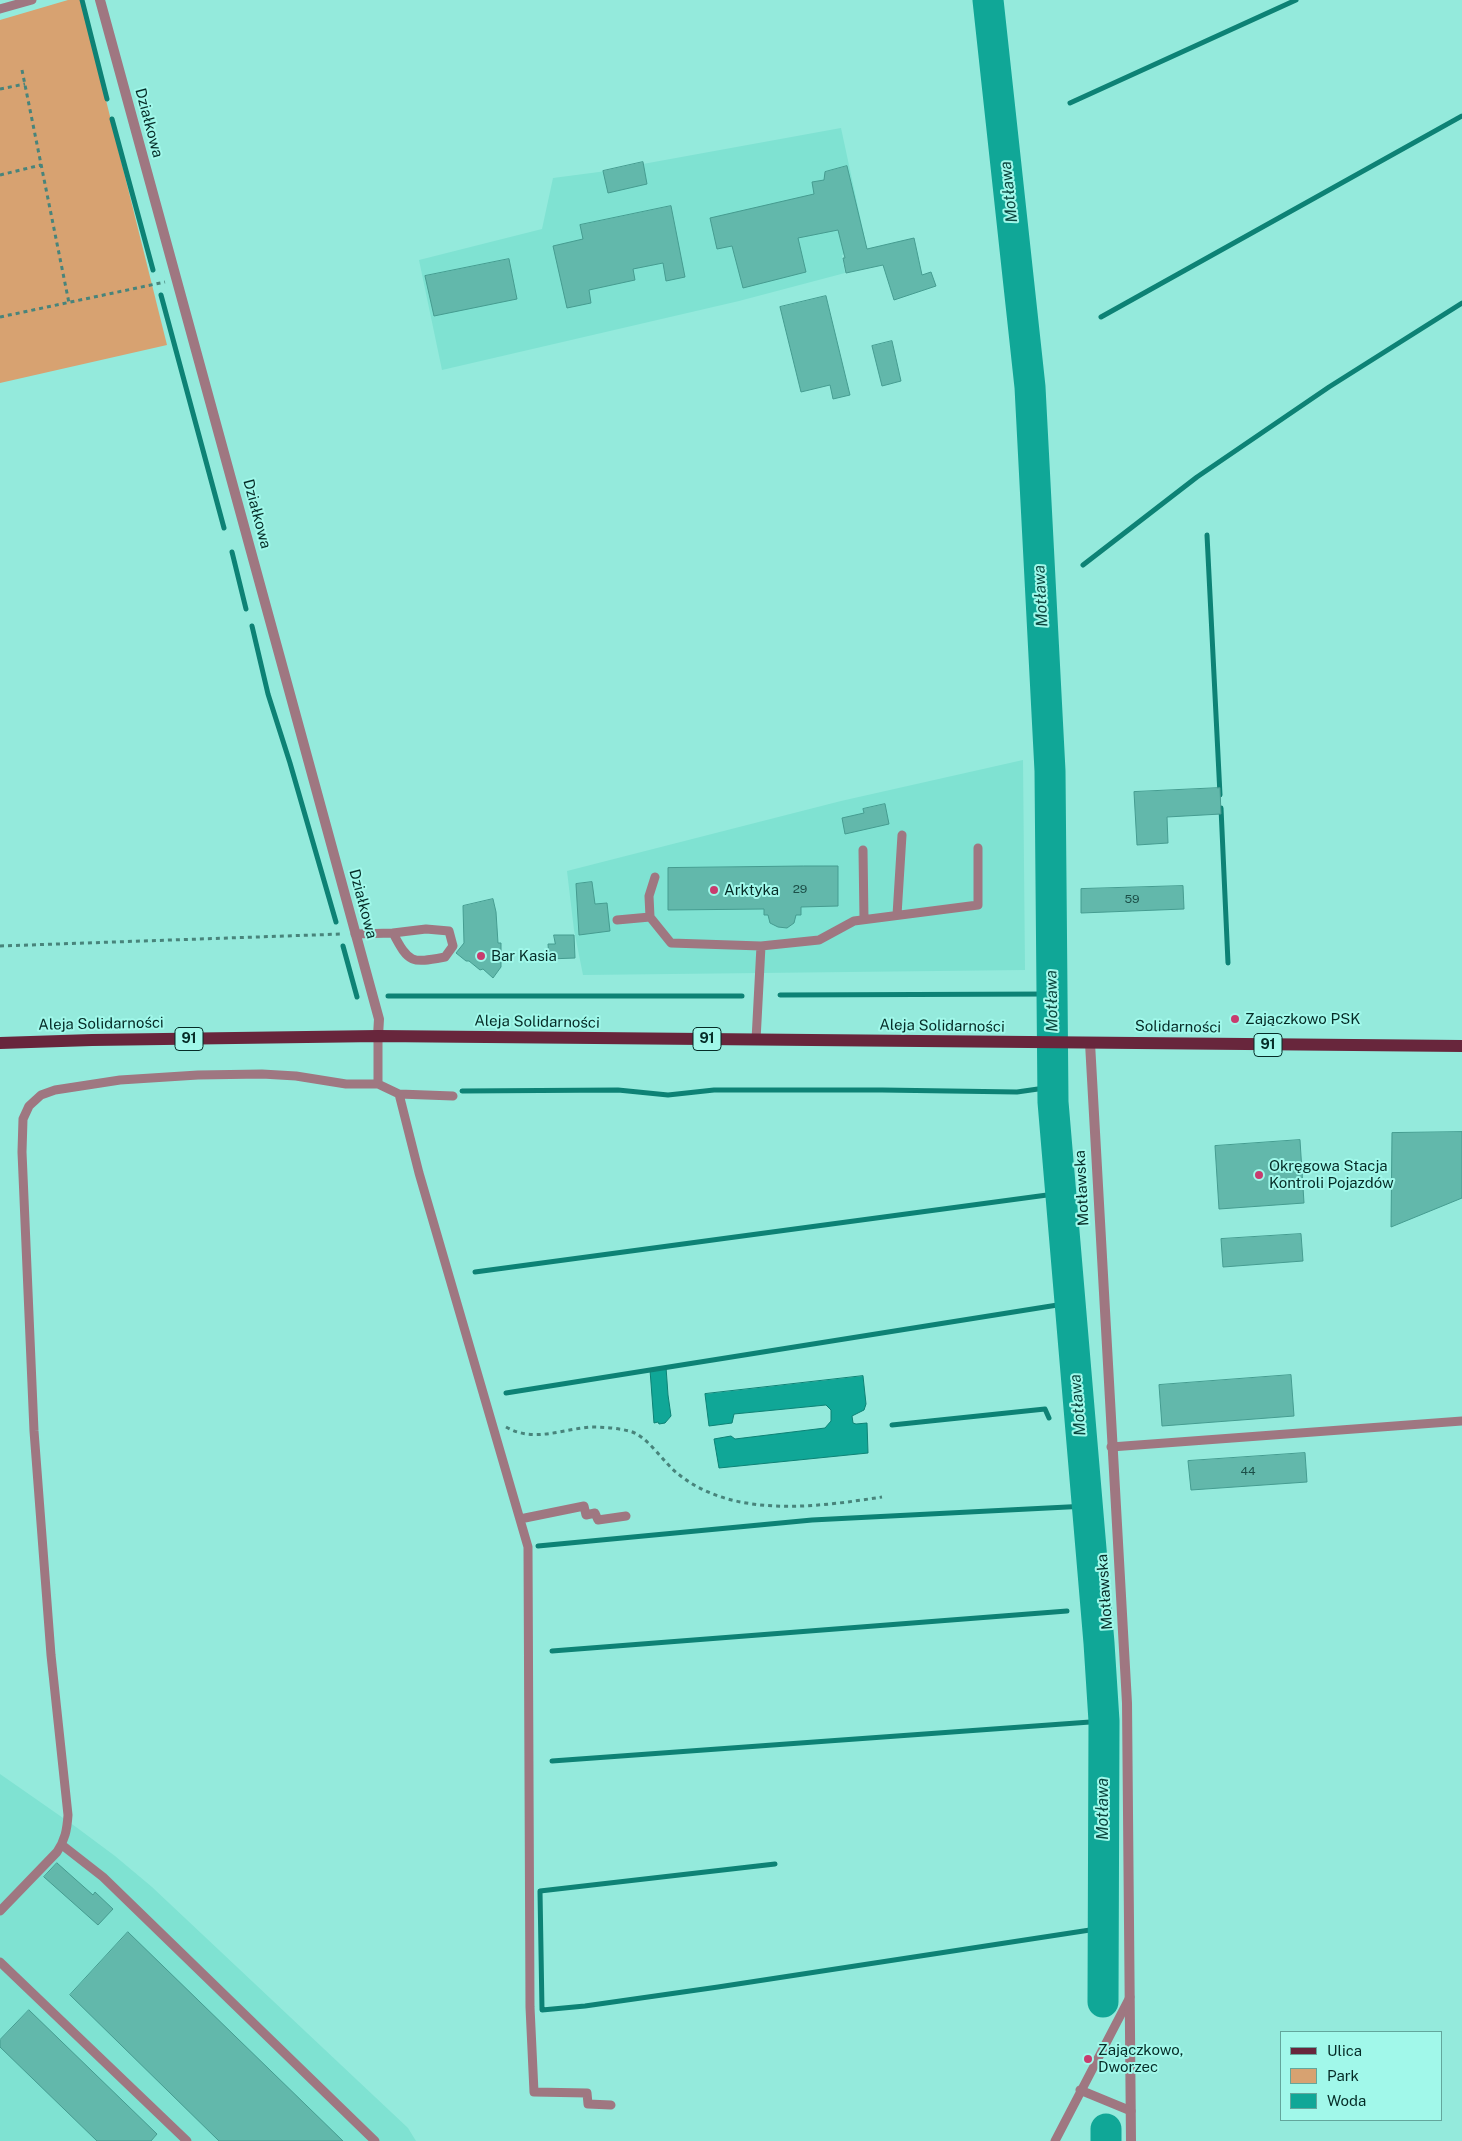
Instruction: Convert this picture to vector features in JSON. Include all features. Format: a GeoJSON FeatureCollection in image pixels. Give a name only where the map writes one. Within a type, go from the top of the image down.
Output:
{"type":"FeatureCollection","features":[{"type":"Feature","properties":{"kind":"main road","name":"Aleja Solidarności"},"geometry":{"type":"LineString","coordinates":[[0,1043],[378,1036],[1073,1043]]}},
{"type":"Feature","properties":{"kind":"main road","name":"Solidarności"},"geometry":{"type":"LineString","coordinates":[[1073,1043],[1462,1046]]}},
{"type":"Feature","properties":{"kind":"street","name":"Działkowa"},"geometry":{"type":"LineString","coordinates":[[100,0],[378,1018],[378,1036]]}},
{"type":"Feature","properties":{"kind":"street","name":"Motławska"},"geometry":{"type":"LineString","coordinates":[[1090,1043],[1111,1448],[1127,1703],[1131,2141]]}},
{"type":"Feature","properties":{"kind":"lane"},"geometry":{"type":"LineString","coordinates":[[0,9],[32,0]]}},
{"type":"Feature","properties":{"kind":"lane"},"geometry":{"type":"LineString","coordinates":[[897,915],[902,835]]}},
{"type":"Feature","properties":{"kind":"lane"},"geometry":{"type":"LineString","coordinates":[[655,877],[649,896],[650,917],[671,942],[761,946],[819,940],[854,921],[864,919],[978,904],[978,848]]}},
{"type":"Feature","properties":{"kind":"lane"},"geometry":{"type":"LineString","coordinates":[[863,850],[864,919]]}},
{"type":"Feature","properties":{"kind":"lane"},"geometry":{"type":"LineString","coordinates":[[616,920],[650,917]]}},
{"type":"Feature","properties":{"kind":"lane"},"geometry":{"type":"LineString","coordinates":[[355,934],[393,934],[426,929],[448,931],[453,946],[445,957],[421,962],[408,958],[393,934]]}},
{"type":"Feature","properties":{"kind":"lane"},"geometry":{"type":"LineString","coordinates":[[756,1040],[761,946]]}},
{"type":"Feature","properties":{"kind":"lane"},"geometry":{"type":"LineString","coordinates":[[378,1036],[378,1084]]}},
{"type":"Feature","properties":{"kind":"lane"},"geometry":{"type":"LineString","coordinates":[[0,1912],[62,1845],[67,1830],[68,1815],[51,1655],[34,1431],[22,1152],[23,1119],[29,1106],[41,1095],[54,1090],[120,1080],[198,1075],[262,1074],[296,1076],[346,1084],[378,1084],[398,1094],[453,1096]]}},
{"type":"Feature","properties":{"kind":"lane"},"geometry":{"type":"LineString","coordinates":[[398,1094],[419,1173],[528,1547],[530,2007],[534,2092],[587,2093],[588,2104],[611,2105]]}},
{"type":"Feature","properties":{"kind":"lane"},"geometry":{"type":"LineString","coordinates":[[1111,1448],[1462,1421]]}},
{"type":"Feature","properties":{"kind":"lane"},"geometry":{"type":"LineString","coordinates":[[520,1519],[584,1506],[586,1515],[595,1513],[598,1520],[626,1516]]}},
{"type":"Feature","properties":{"kind":"lane"},"geometry":{"type":"LineString","coordinates":[[62,1845],[103,1877],[375,2141]]}},
{"type":"Feature","properties":{"kind":"lane"},"geometry":{"type":"LineString","coordinates":[[0,1962],[187,2141]]}},
{"type":"Feature","properties":{"kind":"lane"},"geometry":{"type":"LineString","coordinates":[[1055,2141],[1130,1997]]}},
{"type":"Feature","properties":{"kind":"lane"},"geometry":{"type":"LineString","coordinates":[[1080,2090],[1131,2111]]}},
{"type":"Feature","properties":{"kind":"path"},"geometry":{"type":"LineString","coordinates":[[22,70],[70,303]]}},
{"type":"Feature","properties":{"kind":"path"},"geometry":{"type":"LineString","coordinates":[[0,89],[25,84]]}},
{"type":"Feature","properties":{"kind":"path"},"geometry":{"type":"LineString","coordinates":[[0,175],[41,165]]}},
{"type":"Feature","properties":{"kind":"path"},"geometry":{"type":"LineString","coordinates":[[0,317],[152,285]]}},
{"type":"Feature","properties":{"kind":"path"},"geometry":{"type":"LineString","coordinates":[[0,946],[355,934]]}},
{"type":"Feature","properties":{"kind":"path"},"geometry":{"type":"LineString","coordinates":[[488,1412],[515,1432],[538,1436],[590,1428],[612,1428],[632,1432],[652,1447],[677,1473],[712,1493],[740,1503],[770,1506],[882,1497]]}},
{"type":"Feature","properties":{"kind":"shaded area"},"geometry":{"type":"Polygon","coordinates":[[[841,128],[867,249],[842,255],[845,273],[739,301],[442,370],[419,260],[542,229],[553,178],[599,172],[841,128]]]}},
{"type":"Feature","properties":{"kind":"shaded area"},"geometry":{"type":"Polygon","coordinates":[[[1023,760],[1025,970],[583,975],[574,930],[567,871],[841,801],[1023,760]]]}},
{"type":"Feature","properties":{"kind":"shaded area"},"geometry":{"type":"Polygon","coordinates":[[[0,1774],[76,1827],[152,1887],[408,2128],[416,2141],[0,2141],[0,1774]]]}},
{"type":"Feature","properties":{"kind":"green space"},"geometry":{"type":"Polygon","coordinates":[[[68,0],[81,0],[167,345],[0,383],[0,20],[68,0]]]}},
{"type":"Feature","properties":{"kind":"water"},"geometry":{"type":"Polygon","coordinates":[[[666,1367],[671,1416],[665,1423],[659,1424],[658,1422],[654,1423],[650,1370],[666,1367]]]}},
{"type":"Feature","properties":{"kind":"water"},"geometry":{"type":"Polygon","coordinates":[[[863,1376],[866,1404],[864,1410],[852,1416],[853,1423],[867,1423],[868,1453],[719,1468],[714,1439],[731,1436],[735,1439],[825,1428],[831,1421],[831,1410],[826,1405],[734,1414],[732,1423],[709,1426],[705,1394],[863,1376]]]}},
{"type":"Feature","properties":{"kind":"building"},"geometry":{"type":"Polygon","coordinates":[[[643,162],[647,184],[608,193],[603,171],[643,162]]]}},
{"type":"Feature","properties":{"kind":"building"},"geometry":{"type":"Polygon","coordinates":[[[847,166],[867,249],[914,238],[922,275],[931,272],[936,286],[894,300],[883,265],[846,273],[843,258],[845,258],[838,230],[798,238],[806,272],[743,288],[732,246],[717,249],[710,218],[814,194],[812,182],[824,180],[825,172],[847,166]]]}},
{"type":"Feature","properties":{"kind":"building"},"geometry":{"type":"Polygon","coordinates":[[[671,206],[685,277],[666,281],[663,263],[633,269],[635,280],[589,290],[591,303],[567,308],[553,246],[583,239],[580,225],[671,206]]]}},
{"type":"Feature","properties":{"kind":"building"},"geometry":{"type":"Polygon","coordinates":[[[509,259],[517,299],[434,316],[425,276],[509,259]]]}},
{"type":"Feature","properties":{"kind":"building"},"geometry":{"type":"Polygon","coordinates":[[[826,296],[850,395],[833,399],[830,385],[801,392],[780,307],[826,296]]]}},
{"type":"Feature","properties":{"kind":"building"},"geometry":{"type":"Polygon","coordinates":[[[892,341],[901,381],[882,386],[872,346],[892,341]]]}},
{"type":"Feature","properties":{"kind":"building"},"geometry":{"type":"Polygon","coordinates":[[[1220,788],[1221,814],[1167,817],[1168,843],[1137,845],[1134,792],[1220,788]]]}},
{"type":"Feature","properties":{"kind":"building"},"geometry":{"type":"Polygon","coordinates":[[[885,804],[889,824],[845,834],[842,818],[864,813],[863,809],[885,804]]]}},
{"type":"Feature","properties":{"kind":"building"},"geometry":{"type":"Polygon","coordinates":[[[838,866],[838,906],[801,907],[801,915],[796,915],[794,923],[787,928],[778,927],[770,923],[768,915],[764,915],[764,909],[668,910],[668,868],[838,866]]]}},
{"type":"Feature","properties":{"kind":"building"},"geometry":{"type":"Polygon","coordinates":[[[592,882],[595,904],[607,903],[610,931],[579,935],[576,884],[592,882]]]}},
{"type":"Feature","properties":{"kind":"building"},"geometry":{"type":"Polygon","coordinates":[[[1183,886],[1184,909],[1081,913],[1081,889],[1183,886]]]}},
{"type":"Feature","properties":{"kind":"building"},"geometry":{"type":"Polygon","coordinates":[[[493,899],[496,912],[498,943],[501,943],[501,967],[493,978],[483,969],[480,970],[456,953],[464,943],[463,906],[493,899]]]}},
{"type":"Feature","properties":{"kind":"building"},"geometry":{"type":"Polygon","coordinates":[[[554,935],[574,935],[575,958],[549,959],[548,944],[555,944],[554,935]]]}},
{"type":"Feature","properties":{"kind":"building"},"geometry":{"type":"Polygon","coordinates":[[[1462,1132],[1462,1198],[1391,1227],[1392,1133],[1462,1132]]]}},
{"type":"Feature","properties":{"kind":"building","name":"Okręgowa Stacja Kontroli Pojazdów"},"geometry":{"type":"Polygon","coordinates":[[[1300,1140],[1304,1203],[1219,1209],[1215,1146],[1300,1140]]]}},
{"type":"Feature","properties":{"kind":"building"},"geometry":{"type":"Polygon","coordinates":[[[1301,1234],[1303,1261],[1223,1267],[1221,1239],[1301,1234]]]}},
{"type":"Feature","properties":{"kind":"building"},"geometry":{"type":"Polygon","coordinates":[[[1291,1375],[1294,1416],[1162,1426],[1159,1385],[1291,1375]]]}},
{"type":"Feature","properties":{"kind":"building"},"geometry":{"type":"Polygon","coordinates":[[[1305,1453],[1307,1482],[1191,1490],[1188,1461],[1305,1453]]]}},
{"type":"Feature","properties":{"kind":"building"},"geometry":{"type":"Polygon","coordinates":[[[57,1863],[93,1895],[95,1892],[113,1909],[98,1925],[44,1877],[57,1863]]]}},
{"type":"Feature","properties":{"kind":"building"},"geometry":{"type":"Polygon","coordinates":[[[128,1932],[343,2141],[219,2141],[70,1995],[128,1932]]]}},
{"type":"Feature","properties":{"kind":"building"},"geometry":{"type":"Polygon","coordinates":[[[29,2010],[157,2134],[151,2141],[97,2141],[0,2047],[0,2040],[29,2010]]]}},
{"type":"Feature","properties":{"kind":"waterway"},"geometry":{"type":"LineString","coordinates":[[82,0],[107,99]]}},
{"type":"Feature","properties":{"kind":"waterway","name":"Motława"},"geometry":{"type":"LineString","coordinates":[[988,0],[1030,387],[1050,771],[1053,1102],[1104,1721],[1103,2002]]}},
{"type":"Feature","properties":{"kind":"waterway"},"geometry":{"type":"LineString","coordinates":[[1070,103],[1296,0]]}},
{"type":"Feature","properties":{"kind":"waterway"},"geometry":{"type":"LineString","coordinates":[[1101,317],[1462,116]]}},
{"type":"Feature","properties":{"kind":"waterway"},"geometry":{"type":"LineString","coordinates":[[112,119],[153,270]]}},
{"type":"Feature","properties":{"kind":"waterway"},"geometry":{"type":"LineString","coordinates":[[161,295],[224,528]]}},
{"type":"Feature","properties":{"kind":"waterway"},"geometry":{"type":"LineString","coordinates":[[1083,565],[1197,477],[1329,387],[1462,303]]}},
{"type":"Feature","properties":{"kind":"waterway"},"geometry":{"type":"LineString","coordinates":[[1207,535],[1220,795]]}},
{"type":"Feature","properties":{"kind":"waterway"},"geometry":{"type":"LineString","coordinates":[[232,552],[246,609]]}},
{"type":"Feature","properties":{"kind":"waterway"},"geometry":{"type":"LineString","coordinates":[[252,626],[268,694],[336,922]]}},
{"type":"Feature","properties":{"kind":"waterway"},"geometry":{"type":"LineString","coordinates":[[1221,808],[1228,963]]}},
{"type":"Feature","properties":{"kind":"waterway"},"geometry":{"type":"LineString","coordinates":[[343,946],[357,997]]}},
{"type":"Feature","properties":{"kind":"waterway"},"geometry":{"type":"LineString","coordinates":[[780,995],[1051,994]]}},
{"type":"Feature","properties":{"kind":"waterway"},"geometry":{"type":"LineString","coordinates":[[388,996],[742,996]]}},
{"type":"Feature","properties":{"kind":"waterway"},"geometry":{"type":"LineString","coordinates":[[462,1091],[618,1090],[668,1095],[714,1090],[1017,1092],[1052,1087]]}},
{"type":"Feature","properties":{"kind":"waterway"},"geometry":{"type":"LineString","coordinates":[[475,1272],[1062,1193]]}},
{"type":"Feature","properties":{"kind":"waterway"},"geometry":{"type":"LineString","coordinates":[[506,1393],[1070,1303]]}},
{"type":"Feature","properties":{"kind":"waterway"},"geometry":{"type":"LineString","coordinates":[[892,1425],[1045,1409],[1049,1418]]}},
{"type":"Feature","properties":{"kind":"waterway"},"geometry":{"type":"LineString","coordinates":[[538,1546],[812,1520],[1087,1506]]}},
{"type":"Feature","properties":{"kind":"waterway"},"geometry":{"type":"LineString","coordinates":[[552,1651],[1067,1611]]}},
{"type":"Feature","properties":{"kind":"waterway"},"geometry":{"type":"LineString","coordinates":[[552,1761],[1104,1721]]}},
{"type":"Feature","properties":{"kind":"waterway"},"geometry":{"type":"LineString","coordinates":[[775,1864],[540,1891],[542,2010],[585,2006],[718,1987],[1103,1928]]}},
{"type":"Feature","properties":{"kind":"waterway","name":"Motława"},"geometry":{"type":"LineString","coordinates":[[1106,2129],[1106,2141]]}},
{"type":"Feature","properties":{"kind":"place","name":"Arktyka"},"geometry":{"type":"Point","coordinates":[714,890]}},
{"type":"Feature","properties":{"kind":"place","name":"Bar Kasia"},"geometry":{"type":"Point","coordinates":[481,956]}},
{"type":"Feature","properties":{"kind":"place","name":"Zajączkowo PSK"},"geometry":{"type":"Point","coordinates":[1235,1019]}},
{"type":"Feature","properties":{"kind":"place","name":"Okręgowa Stacja Kontroli Pojazdów"},"geometry":{"type":"Point","coordinates":[1259,1175]}},
{"type":"Feature","properties":{"kind":"place","name":"Zajączkowo, Dworzec"},"geometry":{"type":"Point","coordinates":[1088,2059]}}]}
